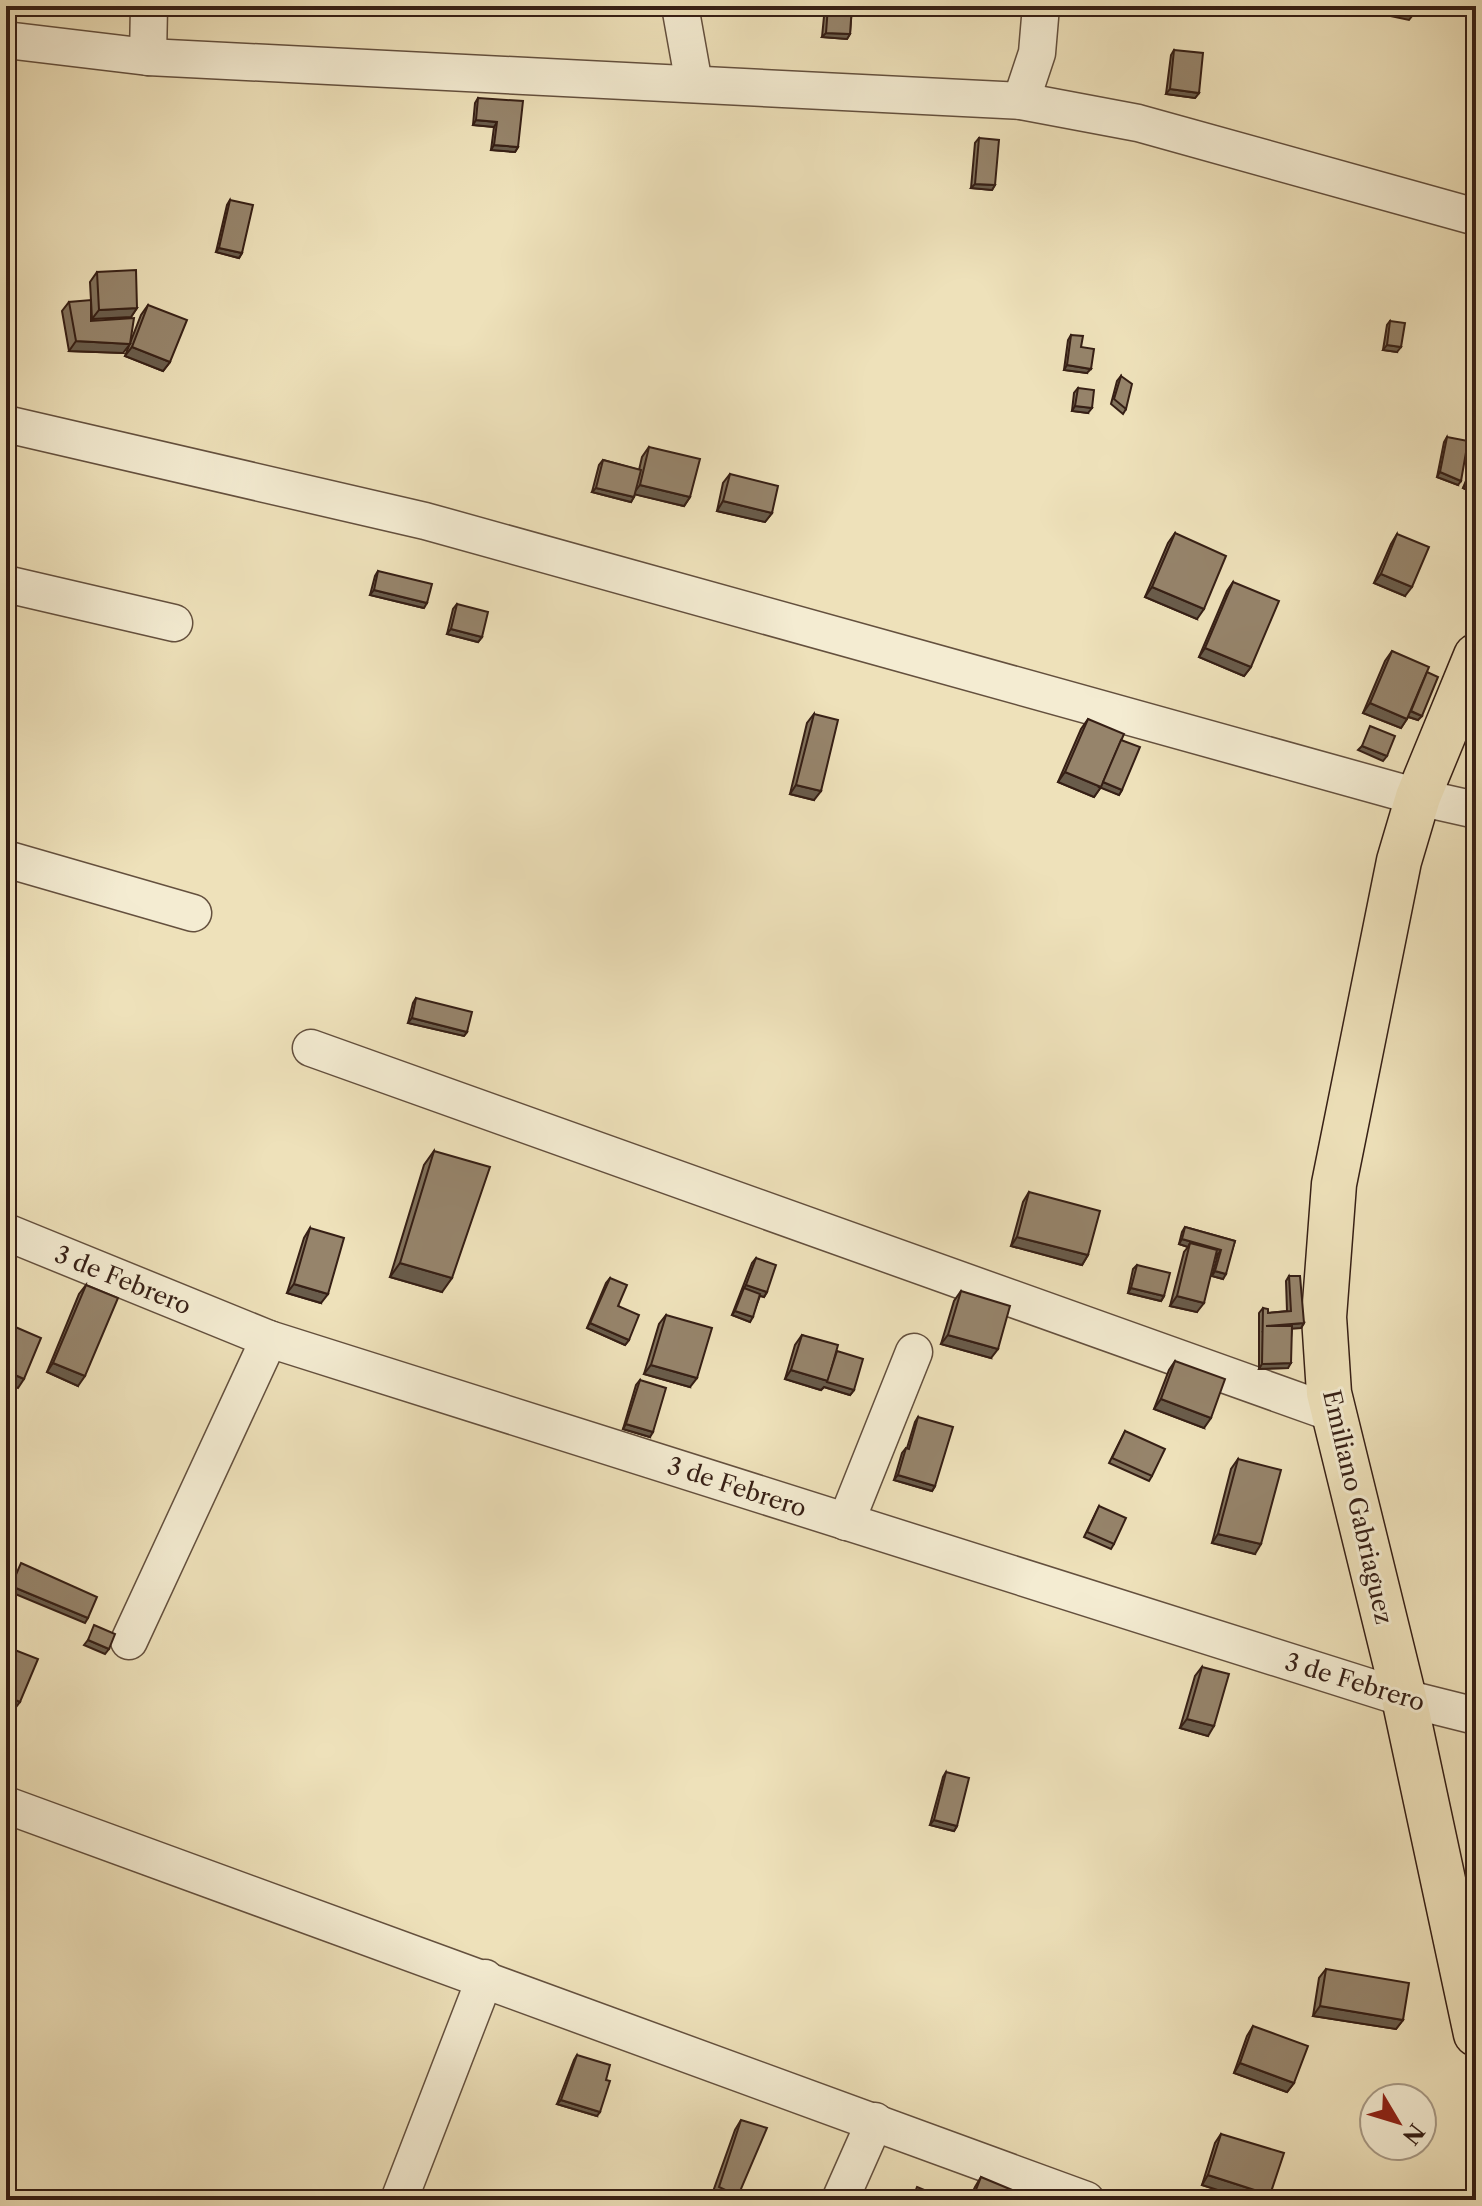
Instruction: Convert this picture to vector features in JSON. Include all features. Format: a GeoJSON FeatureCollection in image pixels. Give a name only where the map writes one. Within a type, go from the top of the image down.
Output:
{"type":"FeatureCollection","features":[{"type":"Feature","properties":{"kind":"main road","name":"Emiliano Gabriaguez"},"geometry":{"type":"LineString","coordinates":[[1476,656],[1418,797],[1399,861],[1334,1184],[1324,1317],[1329,1393],[1404,1698],[1476,2034]]}},
{"type":"Feature","properties":{"kind":"street"},"geometry":{"type":"LineString","coordinates":[[148,57],[149,6]]}},
{"type":"Feature","properties":{"kind":"street"},"geometry":{"type":"LineString","coordinates":[[680,6],[694,84]]}},
{"type":"Feature","properties":{"kind":"street"},"geometry":{"type":"LineString","coordinates":[[1021,101],[1037,53],[1041,6]]}},
{"type":"Feature","properties":{"kind":"street"},"geometry":{"type":"LineString","coordinates":[[6,40],[148,57],[1021,101],[1138,123],[1476,217]]}},
{"type":"Feature","properties":{"kind":"street"},"geometry":{"type":"LineString","coordinates":[[6,424],[425,521],[1418,797],[1476,810]]}},
{"type":"Feature","properties":{"kind":"street"},"geometry":{"type":"LineString","coordinates":[[6,584],[174,623]]}},
{"type":"Feature","properties":{"kind":"street"},"geometry":{"type":"LineString","coordinates":[[6,859],[193,913]]}},
{"type":"Feature","properties":{"kind":"street"},"geometry":{"type":"LineString","coordinates":[[311,1048],[1335,1414]]}},
{"type":"Feature","properties":{"kind":"street","name":"3 de Febrero"},"geometry":{"type":"LineString","coordinates":[[6,1232],[269,1339],[1404,1698],[1476,1716]]}},
{"type":"Feature","properties":{"kind":"street"},"geometry":{"type":"LineString","coordinates":[[129,1641],[269,1339]]}},
{"type":"Feature","properties":{"kind":"street"},"geometry":{"type":"LineString","coordinates":[[846,1522],[914,1352]]}},
{"type":"Feature","properties":{"kind":"street"},"geometry":{"type":"LineString","coordinates":[[6,1805],[1086,2200]]}},
{"type":"Feature","properties":{"kind":"street"},"geometry":{"type":"LineString","coordinates":[[399,2200],[485,1978]]}},
{"type":"Feature","properties":{"kind":"street"},"geometry":{"type":"LineString","coordinates":[[840,2200],[875,2121]]}},
{"type":"Feature","properties":{"kind":"building"},"geometry":{"type":"Polygon","coordinates":[[[828,6],[852,6],[850,34],[826,33],[828,6]]]}},
{"type":"Feature","properties":{"kind":"building"},"geometry":{"type":"Polygon","coordinates":[[[1394,6],[1417,6],[1416,11],[1394,6]]]}},
{"type":"Feature","properties":{"kind":"building"},"geometry":{"type":"Polygon","coordinates":[[[1174,50],[1203,53],[1199,93],[1170,89],[1174,50]]]}},
{"type":"Feature","properties":{"kind":"building"},"geometry":{"type":"Polygon","coordinates":[[[478,98],[523,101],[518,147],[494,145],[497,122],[476,120],[478,98]]]}},
{"type":"Feature","properties":{"kind":"building"},"geometry":{"type":"Polygon","coordinates":[[[979,138],[999,140],[995,185],[975,184],[979,138]]]}},
{"type":"Feature","properties":{"kind":"building"},"geometry":{"type":"Polygon","coordinates":[[[230,200],[253,205],[242,253],[219,248],[230,200]]]}},
{"type":"Feature","properties":{"kind":"building"},"geometry":{"type":"Polygon","coordinates":[[[136,270],[137,308],[99,310],[97,272],[136,270]]]}},
{"type":"Feature","properties":{"kind":"building"},"geometry":{"type":"Polygon","coordinates":[[[91,300],[91,321],[134,318],[130,344],[76,341],[69,302],[91,300]]]}},
{"type":"Feature","properties":{"kind":"building"},"geometry":{"type":"Polygon","coordinates":[[[148,305],[187,320],[170,362],[132,347],[148,305]]]}},
{"type":"Feature","properties":{"kind":"building"},"geometry":{"type":"Polygon","coordinates":[[[1390,321],[1405,323],[1401,347],[1387,345],[1390,321]]]}},
{"type":"Feature","properties":{"kind":"building"},"geometry":{"type":"Polygon","coordinates":[[[1071,335],[1083,336],[1081,347],[1094,349],[1091,369],[1067,365],[1071,335]]]}},
{"type":"Feature","properties":{"kind":"building"},"geometry":{"type":"Polygon","coordinates":[[[1121,376],[1132,384],[1126,409],[1114,399],[1121,376]]]}},
{"type":"Feature","properties":{"kind":"building"},"geometry":{"type":"Polygon","coordinates":[[[1078,388],[1094,390],[1092,408],[1075,406],[1078,388]]]}},
{"type":"Feature","properties":{"kind":"building"},"geometry":{"type":"Polygon","coordinates":[[[1447,437],[1468,441],[1461,481],[1440,472],[1447,437]]]}},
{"type":"Feature","properties":{"kind":"building"},"geometry":{"type":"Polygon","coordinates":[[[649,447],[700,459],[690,497],[640,485],[649,447]]]}},
{"type":"Feature","properties":{"kind":"building"},"geometry":{"type":"Polygon","coordinates":[[[603,460],[641,470],[634,497],[596,488],[603,460]]]}},
{"type":"Feature","properties":{"kind":"building"},"geometry":{"type":"Polygon","coordinates":[[[1476,462],[1476,481],[1469,478],[1476,462]]]}},
{"type":"Feature","properties":{"kind":"building"},"geometry":{"type":"Polygon","coordinates":[[[730,474],[778,486],[772,513],[723,501],[730,474]]]}},
{"type":"Feature","properties":{"kind":"building"},"geometry":{"type":"Polygon","coordinates":[[[1175,533],[1226,556],[1204,609],[1152,587],[1175,533]]]}},
{"type":"Feature","properties":{"kind":"building"},"geometry":{"type":"Polygon","coordinates":[[[1397,534],[1429,547],[1412,587],[1381,574],[1397,534]]]}},
{"type":"Feature","properties":{"kind":"building"},"geometry":{"type":"Polygon","coordinates":[[[378,571],[432,584],[427,603],[374,590],[378,571]]]}},
{"type":"Feature","properties":{"kind":"building"},"geometry":{"type":"Polygon","coordinates":[[[1233,582],[1279,601],[1251,667],[1205,648],[1233,582]]]}},
{"type":"Feature","properties":{"kind":"building"},"geometry":{"type":"Polygon","coordinates":[[[457,604],[488,612],[482,637],[451,629],[457,604]]]}},
{"type":"Feature","properties":{"kind":"building"},"geometry":{"type":"Polygon","coordinates":[[[1392,651],[1429,667],[1407,719],[1370,703],[1392,651]]]}},
{"type":"Feature","properties":{"kind":"building"},"geometry":{"type":"Polygon","coordinates":[[[1427,672],[1438,677],[1422,716],[1411,711],[1427,672]]]}},
{"type":"Feature","properties":{"kind":"building"},"geometry":{"type":"Polygon","coordinates":[[[814,714],[838,720],[821,791],[796,785],[814,714]]]}},
{"type":"Feature","properties":{"kind":"building"},"geometry":{"type":"Polygon","coordinates":[[[1088,719],[1124,734],[1101,787],[1065,772],[1088,719]]]}},
{"type":"Feature","properties":{"kind":"building"},"geometry":{"type":"Polygon","coordinates":[[[1370,726],[1395,736],[1387,756],[1362,746],[1370,726]]]}},
{"type":"Feature","properties":{"kind":"building"},"geometry":{"type":"Polygon","coordinates":[[[1121,740],[1140,747],[1122,790],[1103,782],[1121,740]]]}},
{"type":"Feature","properties":{"kind":"building"},"geometry":{"type":"Polygon","coordinates":[[[416,998],[472,1012],[467,1032],[412,1018],[416,998]]]}},
{"type":"Feature","properties":{"kind":"building"},"geometry":{"type":"Polygon","coordinates":[[[434,1151],[490,1167],[452,1278],[400,1263],[434,1151]]]}},
{"type":"Feature","properties":{"kind":"building"},"geometry":{"type":"Polygon","coordinates":[[[1029,1192],[1100,1211],[1088,1255],[1017,1237],[1029,1192]]]}},
{"type":"Feature","properties":{"kind":"building"},"geometry":{"type":"Polygon","coordinates":[[[1185,1227],[1235,1241],[1226,1274],[1215,1271],[1221,1250],[1182,1239],[1185,1227]]]}},
{"type":"Feature","properties":{"kind":"building"},"geometry":{"type":"Polygon","coordinates":[[[310,1228],[344,1238],[328,1294],[294,1284],[310,1228]]]}},
{"type":"Feature","properties":{"kind":"building"},"geometry":{"type":"Polygon","coordinates":[[[1190,1243],[1217,1250],[1204,1303],[1177,1296],[1190,1243]]]}},
{"type":"Feature","properties":{"kind":"building"},"geometry":{"type":"Polygon","coordinates":[[[756,1258],[776,1265],[767,1292],[746,1285],[756,1258]]]}},
{"type":"Feature","properties":{"kind":"building"},"geometry":{"type":"Polygon","coordinates":[[[1137,1265],[1170,1273],[1164,1296],[1131,1288],[1137,1265]]]}},
{"type":"Feature","properties":{"kind":"building"},"geometry":{"type":"Polygon","coordinates":[[[1289,1276],[1300,1276],[1304,1323],[1266,1326],[1292,1326],[1291,1363],[1262,1364],[1263,1308],[1268,1309],[1268,1313],[1291,1311],[1289,1276]]]}},
{"type":"Feature","properties":{"kind":"building"},"geometry":{"type":"Polygon","coordinates":[[[610,1278],[627,1285],[618,1306],[639,1315],[629,1340],[590,1323],[610,1278]]]}},
{"type":"Feature","properties":{"kind":"building"},"geometry":{"type":"Polygon","coordinates":[[[86,1285],[118,1298],[85,1376],[53,1363],[86,1285]]]}},
{"type":"Feature","properties":{"kind":"building"},"geometry":{"type":"Polygon","coordinates":[[[744,1288],[760,1294],[753,1317],[735,1311],[744,1288]]]}},
{"type":"Feature","properties":{"kind":"building"},"geometry":{"type":"Polygon","coordinates":[[[961,1291],[1010,1306],[998,1349],[948,1335],[961,1291]]]}},
{"type":"Feature","properties":{"kind":"building"},"geometry":{"type":"Polygon","coordinates":[[[666,1315],[712,1328],[697,1378],[651,1365],[666,1315]]]}},
{"type":"Feature","properties":{"kind":"building"},"geometry":{"type":"Polygon","coordinates":[[[6,1323],[41,1338],[24,1379],[6,1371],[6,1323]]]}},
{"type":"Feature","properties":{"kind":"building"},"geometry":{"type":"Polygon","coordinates":[[[802,1335],[838,1345],[828,1381],[791,1370],[802,1335]]]}},
{"type":"Feature","properties":{"kind":"building"},"geometry":{"type":"Polygon","coordinates":[[[837,1351],[863,1359],[854,1390],[827,1382],[837,1351]]]}},
{"type":"Feature","properties":{"kind":"building"},"geometry":{"type":"Polygon","coordinates":[[[1175,1361],[1225,1379],[1211,1418],[1161,1399],[1175,1361]]]}},
{"type":"Feature","properties":{"kind":"building"},"geometry":{"type":"Polygon","coordinates":[[[640,1380],[666,1388],[653,1432],[626,1424],[640,1380]]]}},
{"type":"Feature","properties":{"kind":"building"},"geometry":{"type":"Polygon","coordinates":[[[918,1417],[953,1427],[935,1486],[898,1475],[918,1417]]]}},
{"type":"Feature","properties":{"kind":"building"},"geometry":{"type":"Polygon","coordinates":[[[1125,1431],[1165,1449],[1152,1476],[1112,1458],[1125,1431]]]}},
{"type":"Feature","properties":{"kind":"building"},"geometry":{"type":"Polygon","coordinates":[[[1238,1459],[1281,1470],[1261,1544],[1218,1534],[1238,1459]]]}},
{"type":"Feature","properties":{"kind":"building"},"geometry":{"type":"Polygon","coordinates":[[[1099,1506],[1126,1518],[1114,1544],[1087,1532],[1099,1506]]]}},
{"type":"Feature","properties":{"kind":"building"},"geometry":{"type":"Polygon","coordinates":[[[21,1563],[97,1597],[88,1618],[11,1586],[21,1563]]]}},
{"type":"Feature","properties":{"kind":"building"},"geometry":{"type":"Polygon","coordinates":[[[94,1625],[115,1634],[109,1649],[88,1640],[94,1625]]]}},
{"type":"Feature","properties":{"kind":"building"},"geometry":{"type":"Polygon","coordinates":[[[7,1647],[38,1659],[20,1702],[6,1696],[7,1647]]]}},
{"type":"Feature","properties":{"kind":"building"},"geometry":{"type":"Polygon","coordinates":[[[1202,1667],[1229,1674],[1214,1726],[1187,1719],[1202,1667]]]}},
{"type":"Feature","properties":{"kind":"building"},"geometry":{"type":"Polygon","coordinates":[[[946,1772],[969,1778],[957,1826],[934,1820],[946,1772]]]}},
{"type":"Feature","properties":{"kind":"building"},"geometry":{"type":"Polygon","coordinates":[[[1326,1969],[1409,1983],[1403,2020],[1320,2006],[1326,1969]]]}},
{"type":"Feature","properties":{"kind":"building"},"geometry":{"type":"Polygon","coordinates":[[[1253,2026],[1308,2046],[1294,2083],[1240,2063],[1253,2026]]]}},
{"type":"Feature","properties":{"kind":"building"},"geometry":{"type":"Polygon","coordinates":[[[577,2055],[610,2065],[606,2080],[610,2081],[600,2112],[561,2100],[577,2055]]]}},
{"type":"Feature","properties":{"kind":"building"},"geometry":{"type":"Polygon","coordinates":[[[741,2120],[767,2128],[738,2196],[719,2187],[741,2120]]]}},
{"type":"Feature","properties":{"kind":"building"},"geometry":{"type":"Polygon","coordinates":[[[1221,2134],[1284,2153],[1270,2195],[1208,2175],[1221,2134]]]}},
{"type":"Feature","properties":{"kind":"building"},"geometry":{"type":"Polygon","coordinates":[[[981,2177],[1017,2192],[1014,2200],[972,2200],[981,2177]]]}},
{"type":"Feature","properties":{"kind":"building"},"geometry":{"type":"Polygon","coordinates":[[[917,2187],[948,2200],[912,2200],[917,2187]]]}},
{"type":"Feature","properties":{"kind":"building"},"geometry":{"type":"Polygon","coordinates":[[[715,2191],[734,2200],[711,2200],[715,2191]]]}}]}
